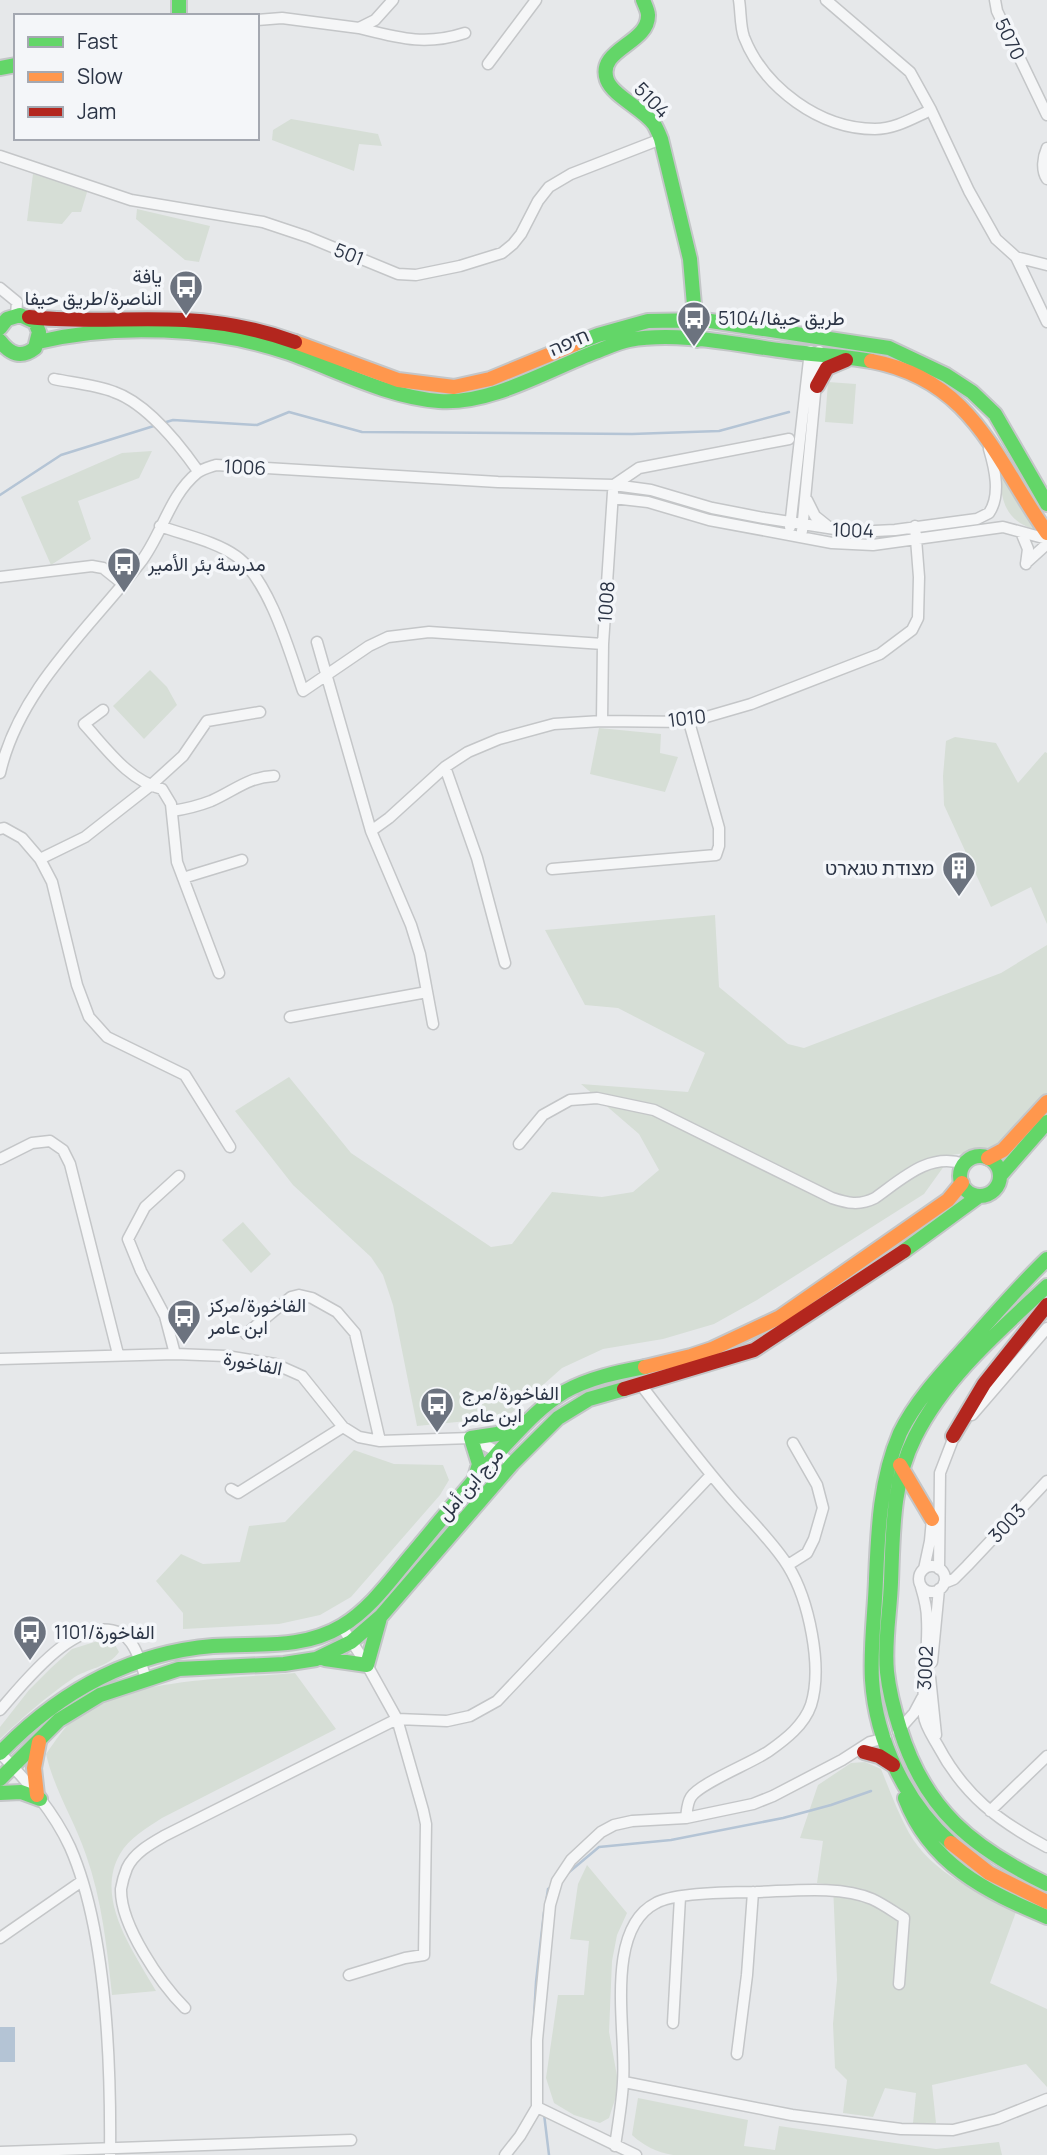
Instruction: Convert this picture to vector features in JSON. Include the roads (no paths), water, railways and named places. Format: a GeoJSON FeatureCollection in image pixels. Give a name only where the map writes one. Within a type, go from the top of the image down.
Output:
{"type":"FeatureCollection","features":[{"type":"Feature","properties":{"kind":"main road","name":"5104"},"geometry":{"type":"LineString","coordinates":[[643,0],[648,10],[646,27],[640,35],[612,55],[604,66],[603,75],[608,83],[653,123],[661,139],[690,259],[698,320],[697,340]]}},
{"type":"Feature","properties":{"kind":"main road","name":"חיפה"},"geometry":{"type":"LineString","coordinates":[[22,316],[55,320],[186,320],[261,330],[398,380],[454,387],[490,379],[625,326],[648,321],[698,320],[889,348],[917,359],[966,386],[996,414],[1047,504]]}},
{"type":"Feature","properties":{"kind":"main road"},"geometry":{"type":"LineString","coordinates":[[0,327],[9,317],[22,316],[38,328],[38,342]]}},
{"type":"Feature","properties":{"kind":"main road","name":"חיפה"},"geometry":{"type":"LineString","coordinates":[[2,347],[17,355],[24,355],[38,342],[76,332],[182,334],[255,343],[327,366],[393,392],[458,401],[494,393],[628,340],[651,337],[877,362],[911,371],[970,415],[992,440],[1047,536]]}},
{"type":"Feature","properties":{"kind":"main road"},"geometry":{"type":"LineString","coordinates":[[817,386],[827,368],[849,359]]}},
{"type":"Feature","properties":{"kind":"main road"},"geometry":{"type":"LineString","coordinates":[[988,1158],[1003,1150],[1047,1102]]}},
{"type":"Feature","properties":{"kind":"main road"},"geometry":{"type":"LineString","coordinates":[[1000,1176],[995,1163],[988,1158],[978,1157],[964,1164],[960,1175],[969,1193],[979,1196],[993,1191],[998,1187],[1000,1176],[1047,1122]]}},
{"type":"Feature","properties":{"kind":"main road","name":"مرج ابن أمل"},"geometry":{"type":"LineString","coordinates":[[0,1753],[18,1732],[51,1704],[93,1681],[139,1661],[176,1651],[212,1646],[283,1644],[316,1639],[342,1627],[367,1609],[498,1452],[546,1403],[581,1383],[626,1369],[710,1350],[790,1312],[948,1200],[962,1183]]}},
{"type":"Feature","properties":{"kind":"main road","name":"مرج ابن أمل"},"geometry":{"type":"LineString","coordinates":[[0,1779],[59,1720],[100,1695],[146,1678],[179,1670],[284,1664],[316,1659],[351,1642],[381,1616],[512,1464],[558,1418],[589,1399],[754,1350],[932,1232],[979,1196]]}},
{"type":"Feature","properties":{"kind":"main road"},"geometry":{"type":"LineString","coordinates":[[1047,1259],[946,1369],[911,1413],[900,1435],[889,1463],[878,1528],[872,1678],[894,1741],[922,1785],[950,1821],[999,1860],[1047,1884]]}},
{"type":"Feature","properties":{"kind":"main road"},"geometry":{"type":"LineString","coordinates":[[1047,1286],[997,1335],[936,1402],[915,1438],[902,1470],[895,1502],[887,1671],[894,1741],[910,1817],[923,1836],[944,1858],[983,1886],[1047,1917]]}},
{"type":"Feature","properties":{"kind":"main road"},"geometry":{"type":"LineString","coordinates":[[953,1436],[962,1415],[984,1383],[1047,1305]]}},
{"type":"Feature","properties":{"kind":"main road"},"geometry":{"type":"LineString","coordinates":[[474,1480],[479,1464],[471,1438],[496,1434],[526,1422]]}},
{"type":"Feature","properties":{"kind":"main road"},"geometry":{"type":"LineString","coordinates":[[900,1435],[899,1460],[902,1470],[911,1489],[930,1511],[932,1519]]}},
{"type":"Feature","properties":{"kind":"main road"},"geometry":{"type":"LineString","coordinates":[[893,1527],[903,1514],[916,1507],[921,1508],[932,1519]]}},
{"type":"Feature","properties":{"kind":"main road"},"geometry":{"type":"LineString","coordinates":[[316,1659],[336,1659],[367,1665],[381,1616]]}},
{"type":"Feature","properties":{"kind":"main road"},"geometry":{"type":"LineString","coordinates":[[38,1797],[33,1774],[34,1754],[41,1737]]}},
{"type":"Feature","properties":{"kind":"main road"},"geometry":{"type":"LineString","coordinates":[[864,1752],[879,1756],[894,1741]]}},
{"type":"Feature","properties":{"kind":"main road"},"geometry":{"type":"LineString","coordinates":[[901,1782],[923,1815],[954,1847],[990,1874],[1047,1902]]}},
{"type":"Feature","properties":{"kind":"main road"},"geometry":{"type":"LineString","coordinates":[[0,1793],[25,1792],[38,1797]]}},
{"type":"Feature","properties":{"kind":"street"},"geometry":{"type":"LineString","coordinates":[[359,29],[375,20],[393,0]]}},
{"type":"Feature","properties":{"kind":"street"},"geometry":{"type":"LineString","coordinates":[[488,64],[536,0]]}},
{"type":"Feature","properties":{"kind":"street"},"geometry":{"type":"LineString","coordinates":[[740,0],[743,34],[753,57],[774,82],[817,115],[844,125],[876,129],[899,125],[931,110]]}},
{"type":"Feature","properties":{"kind":"street"},"geometry":{"type":"LineString","coordinates":[[826,0],[910,72],[996,239],[1016,257],[1047,322]]}},
{"type":"Feature","properties":{"kind":"street","name":"5070"},"geometry":{"type":"LineString","coordinates":[[995,0],[997,11],[1047,115]]}},
{"type":"Feature","properties":{"kind":"street"},"geometry":{"type":"LineString","coordinates":[[259,20],[282,18],[419,41],[446,39],[466,33]]}},
{"type":"Feature","properties":{"kind":"street","name":"501"},"geometry":{"type":"LineString","coordinates":[[0,156],[131,200],[263,222],[308,237],[397,274],[416,275],[502,253],[521,234],[538,201],[549,187],[570,174],[661,139]]}},
{"type":"Feature","properties":{"kind":"street"},"geometry":{"type":"LineString","coordinates":[[1047,148],[1044,158],[1047,178]]}},
{"type":"Feature","properties":{"kind":"street"},"geometry":{"type":"LineString","coordinates":[[1016,257],[1047,265]]}},
{"type":"Feature","properties":{"kind":"street"},"geometry":{"type":"LineString","coordinates":[[0,288],[17,302],[22,316]]}},
{"type":"Feature","properties":{"kind":"street"},"geometry":{"type":"LineString","coordinates":[[788,536],[817,338]]}},
{"type":"Feature","properties":{"kind":"street"},"geometry":{"type":"LineString","coordinates":[[802,538],[817,386],[814,354]]}},
{"type":"Feature","properties":{"kind":"street"},"geometry":{"type":"LineString","coordinates":[[54,379],[113,391],[131,399],[170,435],[198,471]]}},
{"type":"Feature","properties":{"kind":"street","name":"1004"},"geometry":{"type":"LineString","coordinates":[[614,485],[651,490],[712,508],[833,530],[873,532],[982,517],[993,506],[996,491],[993,461],[988,443],[970,415]]}},
{"type":"Feature","properties":{"kind":"street"},"geometry":{"type":"LineString","coordinates":[[614,485],[639,468],[789,439]]}},
{"type":"Feature","properties":{"kind":"street","name":"1006"},"geometry":{"type":"LineString","coordinates":[[0,773],[5,753],[31,700],[68,648],[143,560],[170,507],[198,471],[216,465],[498,482],[614,485]]}},
{"type":"Feature","properties":{"kind":"street","name":"1008"},"geometry":{"type":"LineString","coordinates":[[602,720],[603,644],[614,485]]}},
{"type":"Feature","properties":{"kind":"street"},"geometry":{"type":"LineString","coordinates":[[806,497],[814,516],[833,530]]}},
{"type":"Feature","properties":{"kind":"street","name":"1004"},"geometry":{"type":"LineString","coordinates":[[613,498],[648,502],[709,520],[788,536],[853,545],[873,545],[1003,527],[1047,536]]}},
{"type":"Feature","properties":{"kind":"street"},"geometry":{"type":"LineString","coordinates":[[774,520],[788,508],[793,499]]}},
{"type":"Feature","properties":{"kind":"street"},"geometry":{"type":"LineString","coordinates":[[160,526],[237,556],[253,574],[279,622],[303,691],[369,646],[388,637],[429,632],[603,644]]}},
{"type":"Feature","properties":{"kind":"street","name":"1010"},"geometry":{"type":"LineString","coordinates":[[371,831],[445,767],[468,751],[499,738],[554,724],[602,720],[689,722],[751,704],[880,654],[912,630],[918,618],[915,526]]}},
{"type":"Feature","properties":{"kind":"street"},"geometry":{"type":"LineString","coordinates":[[1021,532],[1028,550],[1026,564],[1047,544]]}},
{"type":"Feature","properties":{"kind":"street"},"geometry":{"type":"LineString","coordinates":[[0,577],[92,566],[103,569],[123,584]]}},
{"type":"Feature","properties":{"kind":"street"},"geometry":{"type":"LineString","coordinates":[[317,642],[371,831],[411,925],[420,954],[433,1024]]}},
{"type":"Feature","properties":{"kind":"street"},"geometry":{"type":"LineString","coordinates":[[103,710],[84,724],[128,772],[150,786],[162,789],[171,804],[177,862],[219,973]]}},
{"type":"Feature","properties":{"kind":"street"},"geometry":{"type":"LineString","coordinates":[[40,859],[85,837],[150,786],[183,756],[207,721],[260,712]]}},
{"type":"Feature","properties":{"kind":"street"},"geometry":{"type":"LineString","coordinates":[[552,869],[716,855],[719,828],[689,722]]}},
{"type":"Feature","properties":{"kind":"street"},"geometry":{"type":"LineString","coordinates":[[445,767],[477,858],[505,963]]}},
{"type":"Feature","properties":{"kind":"street"},"geometry":{"type":"LineString","coordinates":[[172,811],[210,802],[247,780],[274,776]]}},
{"type":"Feature","properties":{"kind":"street"},"geometry":{"type":"LineString","coordinates":[[0,829],[4,828],[22,838],[40,859],[52,882],[77,985],[89,1017],[107,1037],[185,1075],[230,1147]]}},
{"type":"Feature","properties":{"kind":"street"},"geometry":{"type":"LineString","coordinates":[[183,878],[242,860]]}},
{"type":"Feature","properties":{"kind":"street"},"geometry":{"type":"LineString","coordinates":[[290,1017],[427,992]]}},
{"type":"Feature","properties":{"kind":"street"},"geometry":{"type":"LineString","coordinates":[[519,1143],[543,1115],[570,1100],[597,1098],[654,1110],[832,1198],[850,1203],[865,1203],[875,1198],[929,1162],[953,1160],[964,1164]]}},
{"type":"Feature","properties":{"kind":"street"},"geometry":{"type":"LineString","coordinates":[[0,1159],[32,1143],[50,1141],[63,1150],[70,1164],[118,1354]]}},
{"type":"Feature","properties":{"kind":"street"},"geometry":{"type":"LineString","coordinates":[[175,1354],[166,1316],[141,1271],[128,1239],[145,1207],[179,1176]]}},
{"type":"Feature","properties":{"kind":"street"},"geometry":{"type":"LineString","coordinates":[[246,1334],[291,1297],[299,1295],[312,1298],[337,1312],[355,1333],[380,1441]]}},
{"type":"Feature","properties":{"kind":"street"},"geometry":{"type":"LineString","coordinates":[[932,1519],[924,1569],[920,1575],[922,1587],[932,1592],[942,1586],[940,1473],[953,1436],[1047,1328]]}},
{"type":"Feature","properties":{"kind":"street","name":"الفاخورة"},"geometry":{"type":"LineString","coordinates":[[0,1359],[175,1354],[226,1356],[275,1364],[302,1376],[343,1427],[359,1437],[380,1441],[471,1438],[498,1452],[512,1464]]}},
{"type":"Feature","properties":{"kind":"street"},"geometry":{"type":"LineString","coordinates":[[641,1385],[788,1565],[807,1609],[812,1642],[814,1689],[810,1707],[800,1724],[766,1753],[696,1792],[688,1804],[687,1818]]}},
{"type":"Feature","properties":{"kind":"street"},"geometry":{"type":"LineString","coordinates":[[231,1489],[238,1493],[343,1427]]}},
{"type":"Feature","properties":{"kind":"street"},"geometry":{"type":"LineString","coordinates":[[788,1565],[807,1553],[823,1508],[817,1485],[793,1443]]}},
{"type":"Feature","properties":{"kind":"street"},"geometry":{"type":"LineString","coordinates":[[185,2008],[170,1993],[134,1935],[125,1912],[121,1889],[128,1867],[140,1852],[164,1836],[397,1719],[447,1721],[470,1716],[497,1701],[712,1475]]}},
{"type":"Feature","properties":{"kind":"street","name":"3003"},"geometry":{"type":"LineString","coordinates":[[942,1586],[967,1566],[1047,1480]]}},
{"type":"Feature","properties":{"kind":"street"},"geometry":{"type":"LineString","coordinates":[[924,1569],[932,1566],[941,1570],[967,1566]]}},
{"type":"Feature","properties":{"kind":"street","name":"3002"},"geometry":{"type":"LineString","coordinates":[[938,1746],[930,1678],[942,1586]]}},
{"type":"Feature","properties":{"kind":"street","name":"3002"},"geometry":{"type":"LineString","coordinates":[[922,1587],[928,1617],[923,1695],[925,1720],[967,1791],[1021,1833],[1047,1847]]}},
{"type":"Feature","properties":{"kind":"street"},"geometry":{"type":"LineString","coordinates":[[342,1627],[397,1719],[426,1824],[424,1955],[349,1975]]}},
{"type":"Feature","properties":{"kind":"street"},"geometry":{"type":"LineString","coordinates":[[0,1710],[44,1661],[66,1643],[87,1633],[106,1630],[120,1633],[138,1654],[146,1678]]}},
{"type":"Feature","properties":{"kind":"street"},"geometry":{"type":"LineString","coordinates":[[848,1757],[894,1741],[923,1695]]}},
{"type":"Feature","properties":{"kind":"street"},"geometry":{"type":"LineString","coordinates":[[505,2155],[537,2107],[537,2040],[550,1905],[556,1881],[587,1843],[614,1825],[632,1821],[687,1818],[753,1804],[848,1757],[870,1742],[894,1741]]}},
{"type":"Feature","properties":{"kind":"street"},"geometry":{"type":"LineString","coordinates":[[0,1753],[50,1811],[70,1847],[82,1881],[97,1941],[105,2014],[110,2152]]}},
{"type":"Feature","properties":{"kind":"street"},"geometry":{"type":"LineString","coordinates":[[990,1811],[1047,1756]]}},
{"type":"Feature","properties":{"kind":"street"},"geometry":{"type":"LineString","coordinates":[[0,1938],[82,1881]]}},
{"type":"Feature","properties":{"kind":"street"},"geometry":{"type":"LineString","coordinates":[[615,2146],[624,2082],[621,1980],[626,1948],[641,1913],[654,1903],[680,1897],[753,1892],[844,1892],[872,1899],[904,1918],[899,1984]]}},
{"type":"Feature","properties":{"kind":"street"},"geometry":{"type":"LineString","coordinates":[[737,2054],[747,1975],[753,1892]]}},
{"type":"Feature","properties":{"kind":"street"},"geometry":{"type":"LineString","coordinates":[[673,2023],[680,1897]]}},
{"type":"Feature","properties":{"kind":"street"},"geometry":{"type":"LineString","coordinates":[[624,2082],[792,2115],[901,2129],[953,2130],[997,2119],[1047,2099]]}},
{"type":"Feature","properties":{"kind":"street"},"geometry":{"type":"LineString","coordinates":[[537,2107],[636,2155]]}},
{"type":"Feature","properties":{"kind":"street"},"geometry":{"type":"LineString","coordinates":[[0,2152],[110,2152],[351,2140]]}},
{"type":"Feature","properties":{"kind":"water"},"geometry":{"type":"Polygon","coordinates":[[[0,2027],[15,2027],[15,2062],[0,2062],[0,2027]]]}},
{"type":"Feature","properties":{"kind":"waterway"},"geometry":{"type":"LineString","coordinates":[[163,423],[173,420],[257,425],[289,412],[362,432],[632,434],[719,431],[789,412]]}},
{"type":"Feature","properties":{"kind":"waterway"},"geometry":{"type":"LineString","coordinates":[[0,495],[61,455],[157,425]]}},
{"type":"Feature","properties":{"kind":"waterway"},"geometry":{"type":"LineString","coordinates":[[568,1873],[599,1847],[671,1840],[783,1818],[871,1791]]}},
{"type":"Feature","properties":{"kind":"waterway"},"geometry":{"type":"LineString","coordinates":[[546,1902],[548,1889],[552,1886]]}},
{"type":"Feature","properties":{"kind":"waterway"},"geometry":{"type":"LineString","coordinates":[[533,2034],[544,1912]]}},
{"type":"Feature","properties":{"kind":"waterway"},"geometry":{"type":"LineString","coordinates":[[544,2114],[549,2155]]}},
{"type":"Feature","properties":{"kind":"place","name":"يافة الناصرة/طريق حيفا"},"geometry":{"type":"Point","coordinates":[186,317]}},
{"type":"Feature","properties":{"kind":"place","name":"طريق حيفا/5104"},"geometry":{"type":"Point","coordinates":[694,348]}},
{"type":"Feature","properties":{"kind":"place","name":"مدرسة بئر الأمير"},"geometry":{"type":"Point","coordinates":[124,594]}},
{"type":"Feature","properties":{"kind":"place","name":"מצודת טגארט"},"geometry":{"type":"Point","coordinates":[959,898]}},
{"type":"Feature","properties":{"kind":"place","name":"الفاخورة/مركز ابن عامر"},"geometry":{"type":"Point","coordinates":[184,1346]}},
{"type":"Feature","properties":{"kind":"place","name":"الفاخورة/مرج ابن عامر"},"geometry":{"type":"Point","coordinates":[437,1434]}},
{"type":"Feature","properties":{"kind":"place","name":"الفاخورة/1101"},"geometry":{"type":"Point","coordinates":[30,1662]}}]}
